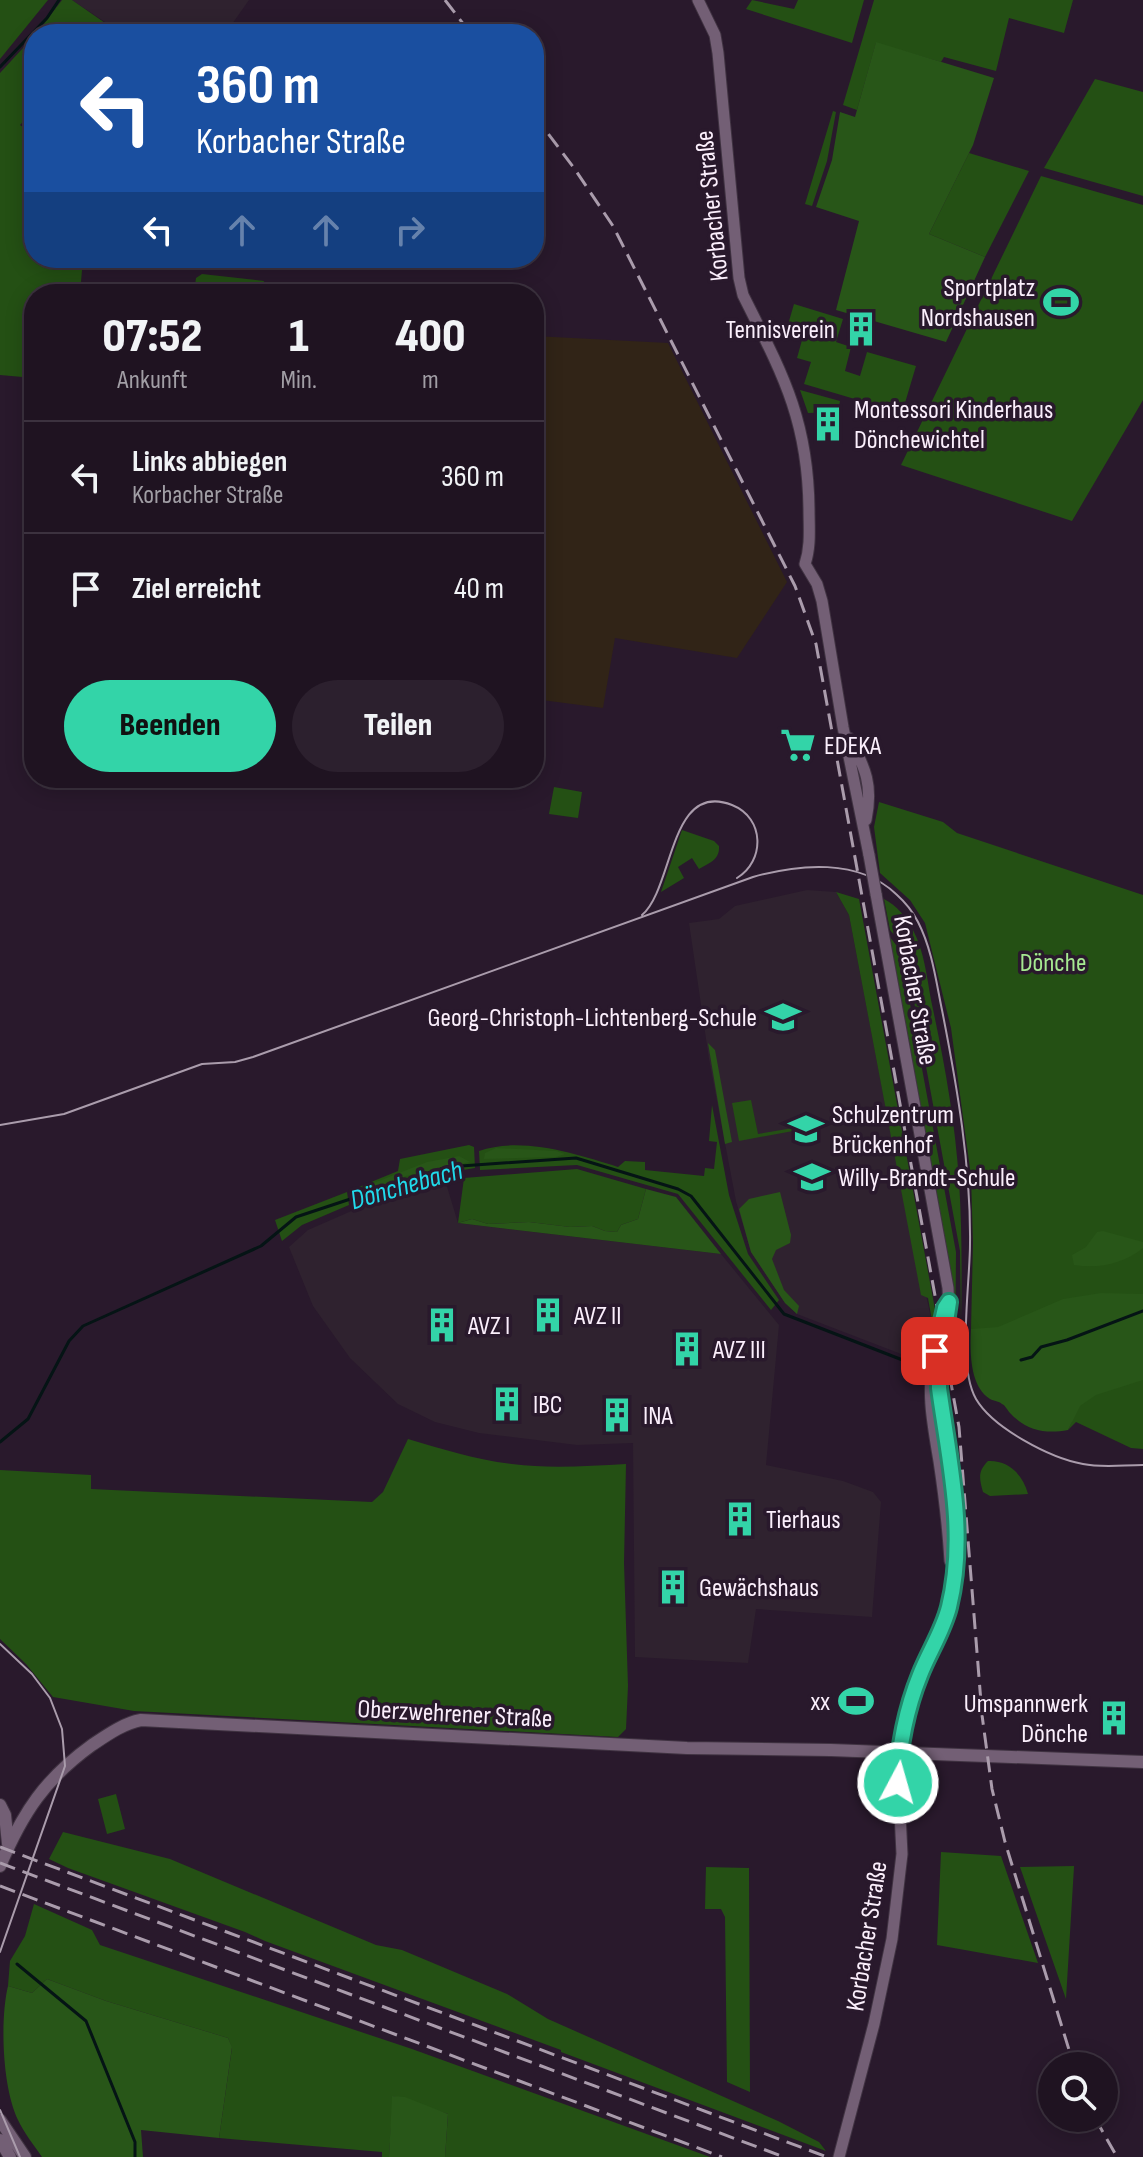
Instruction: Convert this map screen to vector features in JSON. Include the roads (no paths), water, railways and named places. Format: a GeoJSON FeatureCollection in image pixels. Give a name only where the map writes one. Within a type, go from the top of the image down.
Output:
{"type":"FeatureCollection","features":[{"type":"Feature","properties":{"kind":"main road","name":"Oberzwehrener Straße"},"geometry":{"type":"LineString","coordinates":[[0,1866],[34,1798],[59,1771],[105,1736],[141,1720],[687,1748],[1143,1762]]}},
{"type":"Feature","properties":{"kind":"main road"},"geometry":{"type":"LineString","coordinates":[[0,1799],[25,1814]]}},
{"type":"Feature","properties":{"kind":"main road"},"geometry":{"type":"LineString","coordinates":[[0,1805],[5,1815],[8,1847]]}},
{"type":"Feature","properties":{"kind":"main road"},"geometry":{"type":"LineString","coordinates":[[0,2120],[25,2157]]}},
{"type":"Feature","properties":{"kind":"main road"},"geometry":{"type":"LineString","coordinates":[[0,2140],[10,2157]]}},
{"type":"Feature","properties":{"kind":"street","name":"Korbacher Straße"},"geometry":{"type":"LineString","coordinates":[[698,0],[715,35],[718,53],[743,295],[779,366],[800,425],[808,492],[809,549],[805,564],[817,584],[822,601],[843,727],[865,768],[869,805],[864,829],[949,1302],[945,1308],[929,1385],[953,1582],[943,1626],[918,1678],[901,1753],[898,1789],[902,1854],[892,1939],[874,2024],[839,2157]]}},
{"type":"Feature","properties":{"kind":"waterway"},"geometry":{"type":"LineString","coordinates":[[41,24],[59,0]]}},
{"type":"Feature","properties":{"kind":"waterway"},"geometry":{"type":"LineString","coordinates":[[0,67],[24,42]]}},
{"type":"Feature","properties":{"kind":"waterway","name":"Dönchebach"},"geometry":{"type":"LineString","coordinates":[[0,1442],[28,1419],[69,1341],[83,1326],[261,1246],[296,1217],[447,1167],[576,1158],[678,1189],[691,1196],[784,1314],[927,1367]]}},
{"type":"Feature","properties":{"kind":"waterway","name":"Dönchebach"},"geometry":{"type":"LineString","coordinates":[[1021,1360],[1032,1357],[1041,1347],[1143,1311]]}},
{"type":"Feature","properties":{"kind":"waterway"},"geometry":{"type":"LineString","coordinates":[[17,1964],[86,2021],[135,2142],[135,2157]]}},
{"type":"Feature","properties":{"kind":"tram line"},"geometry":{"type":"LineString","coordinates":[[642,915],[661,883],[684,822],[696,808],[711,801],[732,805],[743,811],[755,829],[757,840],[753,861],[737,878]]}},
{"type":"Feature","properties":{"kind":"tram line"},"geometry":{"type":"LineString","coordinates":[[0,1125],[64,1114],[202,1064],[235,1062],[253,1057],[753,877],[808,867],[846,869],[864,874],[881,882],[911,911],[927,943],[935,977],[966,1156],[970,1215],[966,1346],[970,1385],[976,1399],[995,1421],[1009,1431],[1070,1461],[1105,1466],[1143,1465]]}},
{"type":"Feature","properties":{"kind":"tram line"},"geometry":{"type":"LineString","coordinates":[[0,1644],[32,1674],[50,1698],[62,1729],[65,1766],[0,1952]]}},
{"type":"Feature","properties":{"kind":"tram line"},"geometry":{"type":"LineString","coordinates":[[0,2110],[20,2157]]}},
{"type":"Feature","properties":{"kind":"railway"},"geometry":{"type":"LineString","coordinates":[[445,0],[463,24]]}},
{"type":"Feature","properties":{"kind":"railway"},"geometry":{"type":"LineString","coordinates":[[544,128],[613,226],[795,586],[816,644],[959,1427],[982,1715],[992,1789],[1005,1842],[1070,2052]]}},
{"type":"Feature","properties":{"kind":"railway"},"geometry":{"type":"LineString","coordinates":[[0,1847],[827,2157]]}},
{"type":"Feature","properties":{"kind":"railway"},"geometry":{"type":"LineString","coordinates":[[0,1863],[784,2157]]}},
{"type":"Feature","properties":{"kind":"railway"},"geometry":{"type":"LineString","coordinates":[[0,1886],[722,2157]]}},
{"type":"Feature","properties":{"kind":"railway"},"geometry":{"type":"LineString","coordinates":[[1103,2132],[1117,2157]]}},
{"type":"Feature","properties":{"kind":"place","name":"Sportplatz Nordshausen"},"geometry":{"type":"Point","coordinates":[1061,302]}},
{"type":"Feature","properties":{"kind":"place","name":"Tennisverein"},"geometry":{"type":"Point","coordinates":[861,329]}},
{"type":"Feature","properties":{"kind":"place","name":"Montessori Kinderhaus Dönchewichtel"},"geometry":{"type":"Point","coordinates":[828,424]}},
{"type":"Feature","properties":{"kind":"place","name":"EDEKA"},"geometry":{"type":"Point","coordinates":[798,745]}},
{"type":"Feature","properties":{"kind":"place","name":"Georg-Christoph-Lichtenberg-Schule"},"geometry":{"type":"Point","coordinates":[783,1017]}},
{"type":"Feature","properties":{"kind":"place","name":"Schulzentrum Brückenhof"},"geometry":{"type":"Point","coordinates":[806,1129]}},
{"type":"Feature","properties":{"kind":"place","name":"Willy-Brandt-Schule"},"geometry":{"type":"Point","coordinates":[812,1177]}},
{"type":"Feature","properties":{"kind":"place","name":"AVZ II"},"geometry":{"type":"Point","coordinates":[548,1315]}},
{"type":"Feature","properties":{"kind":"place","name":"AVZ I"},"geometry":{"type":"Point","coordinates":[442,1325]}},
{"type":"Feature","properties":{"kind":"place","name":"AVZ III"},"geometry":{"type":"Point","coordinates":[687,1349]}},
{"type":"Feature","properties":{"kind":"place","name":"IBC"},"geometry":{"type":"Point","coordinates":[507,1404]}},
{"type":"Feature","properties":{"kind":"place","name":"INA"},"geometry":{"type":"Point","coordinates":[617,1415]}},
{"type":"Feature","properties":{"kind":"place","name":"Tierhaus"},"geometry":{"type":"Point","coordinates":[740,1519]}},
{"type":"Feature","properties":{"kind":"place","name":"Gewächshaus"},"geometry":{"type":"Point","coordinates":[673,1587]}},
{"type":"Feature","properties":{"kind":"place","name":"xx"},"geometry":{"type":"Point","coordinates":[856,1701]}},
{"type":"Feature","properties":{"kind":"place","name":"Umspannwerk Dönche"},"geometry":{"type":"Point","coordinates":[1114,1718]}},
{"type":"Feature","properties":{"kind":"park label","name":"Dönche"},"geometry":{"type":"Point","coordinates":[1053,962]}}]}
